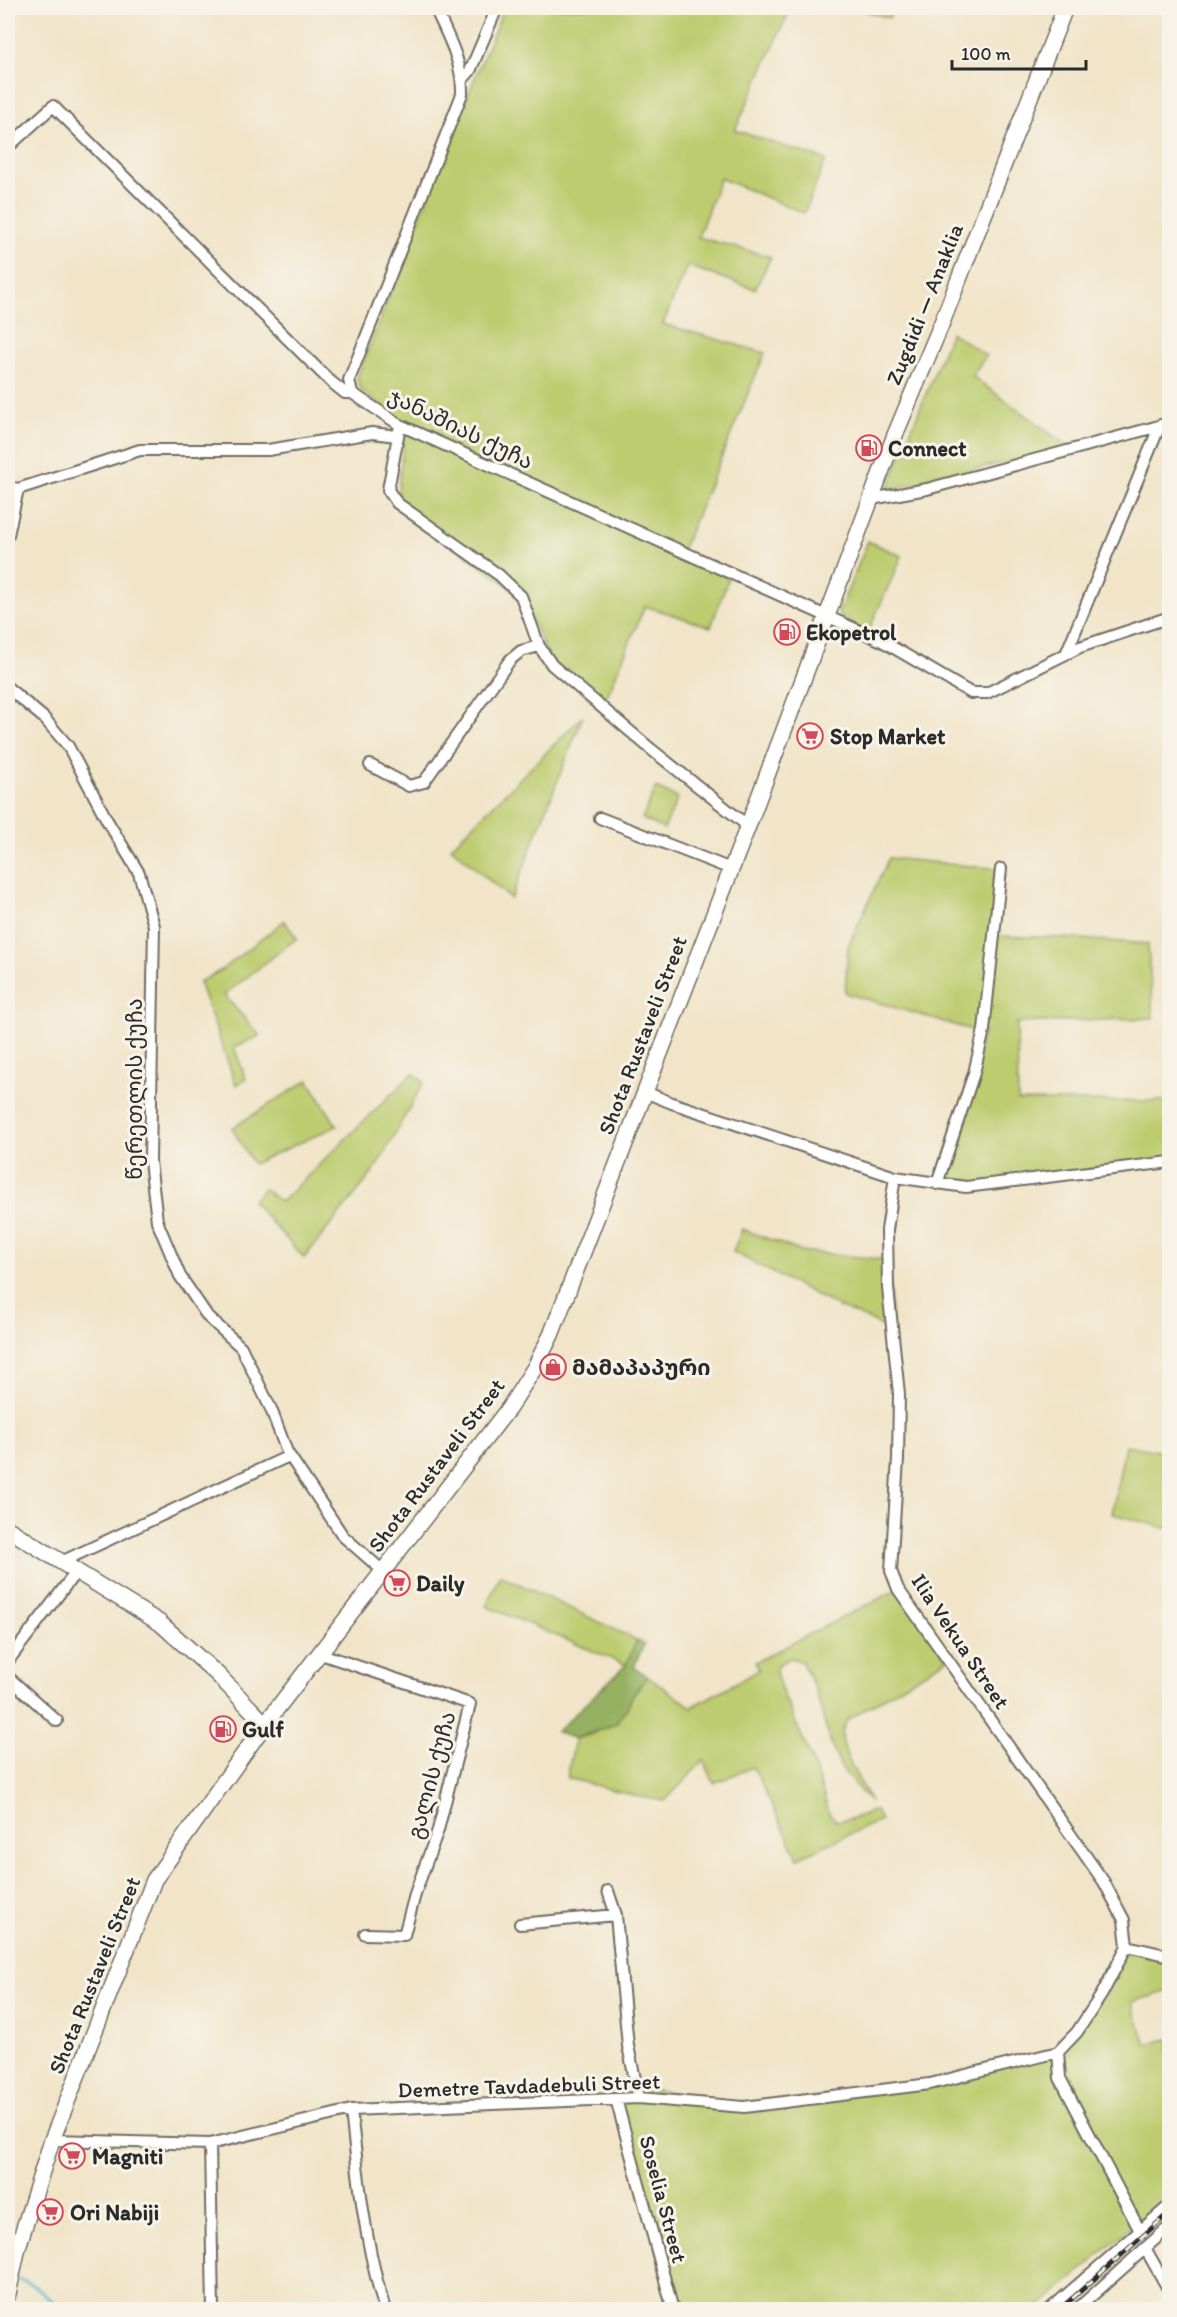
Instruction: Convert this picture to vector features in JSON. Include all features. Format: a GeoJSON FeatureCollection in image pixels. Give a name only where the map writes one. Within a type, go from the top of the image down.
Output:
{"type":"FeatureCollection","features":[{"type":"Feature","properties":{"kind":"main road","name":"Zugdidi — Anaklia"},"geometry":{"type":"LineString","coordinates":[[825,617],[1065,8]]}},
{"type":"Feature","properties":{"kind":"main road","name":"Shota Rustaveli Street"},"geometry":{"type":"LineString","coordinates":[[8,2294],[18,2247],[52,2140],[154,1880],[265,1724],[509,1408],[535,1367],[556,1324],[748,826],[825,617]]}},
{"type":"Feature","properties":{"kind":"main road"},"geometry":{"type":"LineString","coordinates":[[8,1529],[160,1623],[217,1674],[265,1724]]}},
{"type":"Feature","properties":{"kind":"street"},"geometry":{"type":"LineString","coordinates":[[352,393],[349,380],[462,94],[463,79],[459,61],[435,8]]}},
{"type":"Feature","properties":{"kind":"street"},"geometry":{"type":"LineString","coordinates":[[463,79],[470,71],[497,8]]}},
{"type":"Feature","properties":{"kind":"street","name":"ჯანაშიას ქუჩა"},"geometry":{"type":"LineString","coordinates":[[8,147],[53,106],[330,381],[345,393],[352,393],[400,425],[882,641],[971,693],[987,693],[1080,647],[1170,617]]}},
{"type":"Feature","properties":{"kind":"street"},"geometry":{"type":"LineString","coordinates":[[871,499],[927,489],[1165,424]]}},
{"type":"Feature","properties":{"kind":"street"},"geometry":{"type":"LineString","coordinates":[[1066,654],[1165,424]]}},
{"type":"Feature","properties":{"kind":"street"},"geometry":{"type":"LineString","coordinates":[[400,425],[388,490],[397,503],[499,574],[516,589],[521,596],[543,656],[652,750],[748,826]]}},
{"type":"Feature","properties":{"kind":"street"},"geometry":{"type":"LineString","coordinates":[[8,535],[13,488],[140,450],[268,450],[372,433],[397,436]]}},
{"type":"Feature","properties":{"kind":"street"},"geometry":{"type":"LineString","coordinates":[[370,765],[409,786],[424,782],[510,660],[521,651],[539,646]]}},
{"type":"Feature","properties":{"kind":"street","name":"წერეთლის ქუჩა"},"geometry":{"type":"LineString","coordinates":[[8,688],[44,718],[69,746],[108,822],[139,873],[154,926],[150,1161],[157,1221],[180,1276],[208,1317],[241,1347],[271,1408],[289,1456],[343,1536],[384,1572]]}},
{"type":"Feature","properties":{"kind":"street"},"geometry":{"type":"LineString","coordinates":[[600,818],[731,869]]}},
{"type":"Feature","properties":{"kind":"street"},"geometry":{"type":"LineString","coordinates":[[937,1184],[974,1074],[984,1030],[1001,869]]}},
{"type":"Feature","properties":{"kind":"street"},"geometry":{"type":"LineString","coordinates":[[645,1092],[895,1177],[937,1184],[966,1187],[1170,1162]]}},
{"type":"Feature","properties":{"kind":"street","name":"Ilia Vekua Street"},"geometry":{"type":"LineString","coordinates":[[895,1177],[887,1230],[888,1288],[899,1394],[898,1459],[891,1571],[898,1589],[1104,1882],[1124,1920],[1127,1946]]}},
{"type":"Feature","properties":{"kind":"street"},"geometry":{"type":"LineString","coordinates":[[61,1562],[289,1456]]}},
{"type":"Feature","properties":{"kind":"street"},"geometry":{"type":"LineString","coordinates":[[8,1661],[76,1572]]}},
{"type":"Feature","properties":{"kind":"street","name":"გალის ქუჩა"},"geometry":{"type":"LineString","coordinates":[[321,1654],[470,1704],[438,1830],[416,1891],[404,1935],[365,1934]]}},
{"type":"Feature","properties":{"kind":"street"},"geometry":{"type":"LineString","coordinates":[[8,1677],[57,1721]]}},
{"type":"Feature","properties":{"kind":"street"},"geometry":{"type":"LineString","coordinates":[[608,1892],[616,1915],[628,2046],[639,2098]]}},
{"type":"Feature","properties":{"kind":"street"},"geometry":{"type":"LineString","coordinates":[[520,1924],[616,1915]]}},
{"type":"Feature","properties":{"kind":"street"},"geometry":{"type":"LineString","coordinates":[[1140,2231],[1059,2078],[1058,2052],[1077,2032],[1102,1994],[1127,1946],[1170,1956]]}},
{"type":"Feature","properties":{"kind":"street","name":"Demetre Tavdadebuli Street"},"geometry":{"type":"LineString","coordinates":[[52,2140],[210,2144],[351,2110],[639,2098],[744,2107],[930,2084],[1058,2052]]}},
{"type":"Feature","properties":{"kind":"street","name":"Soselia Street"},"geometry":{"type":"LineString","coordinates":[[616,2099],[673,2310]]}},
{"type":"Feature","properties":{"kind":"street"},"geometry":{"type":"LineString","coordinates":[[351,2110],[360,2203],[376,2283],[385,2310]]}},
{"type":"Feature","properties":{"kind":"street"},"geometry":{"type":"LineString","coordinates":[[210,2144],[213,2310]]}},
{"type":"Feature","properties":{"kind":"street"},"geometry":{"type":"LineString","coordinates":[[1049,2310],[1170,2205]]}},
{"type":"Feature","properties":{"kind":"street"},"geometry":{"type":"LineString","coordinates":[[1077,2310],[1170,2226]]}},
{"type":"Feature","properties":{"kind":"street"},"geometry":{"type":"LineString","coordinates":[[1145,2248],[1170,2292]]}},
{"type":"Feature","properties":{"kind":"green space"},"geometry":{"type":"Polygon","coordinates":[[[504,8],[791,8],[735,130],[826,160],[804,213],[720,178],[698,237],[771,257],[755,289],[687,266],[663,324],[765,353],[682,551],[730,573],[711,627],[645,606],[602,708],[552,665],[521,596],[397,503],[405,424],[361,390],[357,378],[504,8]]]}},
{"type":"Feature","properties":{"kind":"green space"},"geometry":{"type":"Polygon","coordinates":[[[854,8],[893,8],[889,18],[854,8]]]}},
{"type":"Feature","properties":{"kind":"green space"},"geometry":{"type":"Polygon","coordinates":[[[951,332],[986,356],[972,376],[1073,450],[1014,467],[1006,462],[887,490],[951,332]]]}},
{"type":"Feature","properties":{"kind":"green space"},"geometry":{"type":"Polygon","coordinates":[[[868,541],[902,556],[867,634],[838,614],[868,541]]]}},
{"type":"Feature","properties":{"kind":"green space"},"geometry":{"type":"Polygon","coordinates":[[[583,716],[511,899],[451,847],[583,716]]]}},
{"type":"Feature","properties":{"kind":"green space"},"geometry":{"type":"Polygon","coordinates":[[[656,788],[678,798],[664,829],[642,819],[656,788]]]}},
{"type":"Feature","properties":{"kind":"green space"},"geometry":{"type":"Polygon","coordinates":[[[889,858],[1001,869],[995,936],[1070,938],[1148,944],[1153,1018],[1017,1023],[1018,1101],[1169,1101],[1169,1162],[967,1187],[937,1184],[984,1031],[968,1029],[845,993],[848,946],[889,858]]]}},
{"type":"Feature","properties":{"kind":"green space"},"geometry":{"type":"Polygon","coordinates":[[[284,921],[297,938],[224,995],[260,1036],[234,1047],[246,1079],[236,1085],[199,982],[220,971],[284,921]]]}},
{"type":"Feature","properties":{"kind":"green space"},"geometry":{"type":"Polygon","coordinates":[[[413,1073],[424,1082],[374,1171],[304,1258],[252,1201],[264,1189],[281,1202],[413,1073]]]}},
{"type":"Feature","properties":{"kind":"green space"},"geometry":{"type":"Polygon","coordinates":[[[308,1080],[337,1126],[253,1164],[232,1128],[308,1080]]]}},
{"type":"Feature","properties":{"kind":"green space"},"geometry":{"type":"Polygon","coordinates":[[[742,1229],[800,1251],[888,1260],[892,1330],[839,1307],[733,1252],[742,1229]]]}},
{"type":"Feature","properties":{"kind":"green space"},"geometry":{"type":"Polygon","coordinates":[[[1125,1445],[1169,1453],[1169,1529],[1112,1514],[1125,1445]]]}},
{"type":"Feature","properties":{"kind":"green space"},"geometry":{"type":"Polygon","coordinates":[[[500,1575],[637,1640],[626,1665],[486,1606],[500,1575]]]}},
{"type":"Feature","properties":{"kind":"green space"},"geometry":{"type":"Polygon","coordinates":[[[898,1589],[947,1659],[847,1720],[842,1734],[845,1751],[871,1802],[850,1780],[838,1761],[813,1684],[801,1661],[790,1658],[777,1665],[776,1673],[812,1760],[830,1815],[837,1821],[854,1818],[875,1810],[881,1820],[798,1858],[753,1767],[714,1783],[704,1760],[665,1801],[567,1778],[575,1739],[593,1734],[628,1707],[633,1694],[648,1677],[692,1707],[759,1670],[755,1662],[898,1589]]]}},
{"type":"Feature","properties":{"kind":"green space"},"geometry":{"type":"Polygon","coordinates":[[[637,1640],[644,1644],[634,1667],[648,1677],[633,1694],[628,1707],[615,1724],[575,1739],[556,1732],[626,1665],[637,1640]]]}},
{"type":"Feature","properties":{"kind":"green space"},"geometry":{"type":"Polygon","coordinates":[[[1127,1946],[1169,1956],[1169,1991],[1132,2002],[1146,2044],[1169,2039],[1169,2194],[1037,2309],[673,2309],[616,2099],[642,2087],[744,2107],[930,2084],[1057,2052],[1077,2032],[1127,1946]]]}},
{"type":"Feature","properties":{"kind":"waterway"},"geometry":{"type":"LineString","coordinates":[[15,2278],[31,2284],[64,2310]]}},
{"type":"Feature","properties":{"kind":"railway"},"geometry":{"type":"LineString","coordinates":[[1059,2310],[1170,2212]]}},
{"type":"Feature","properties":{"kind":"place","name":"Connect"},"geometry":{"type":"Point","coordinates":[869,448]}},
{"type":"Feature","properties":{"kind":"place","name":"Ekopetrol"},"geometry":{"type":"Point","coordinates":[787,632]}},
{"type":"Feature","properties":{"kind":"place","name":"Stop Market"},"geometry":{"type":"Point","coordinates":[810,736]}},
{"type":"Feature","properties":{"kind":"place","name":"მამაპაპური"},"geometry":{"type":"Point","coordinates":[553,1367]}},
{"type":"Feature","properties":{"kind":"place","name":"Daily"},"geometry":{"type":"Point","coordinates":[397,1583]}},
{"type":"Feature","properties":{"kind":"place","name":"Gulf"},"geometry":{"type":"Point","coordinates":[223,1729]}},
{"type":"Feature","properties":{"kind":"place","name":"Magniti"},"geometry":{"type":"Point","coordinates":[72,2156]}},
{"type":"Feature","properties":{"kind":"place","name":"Ori Nabiji"},"geometry":{"type":"Point","coordinates":[50,2212]}}]}
